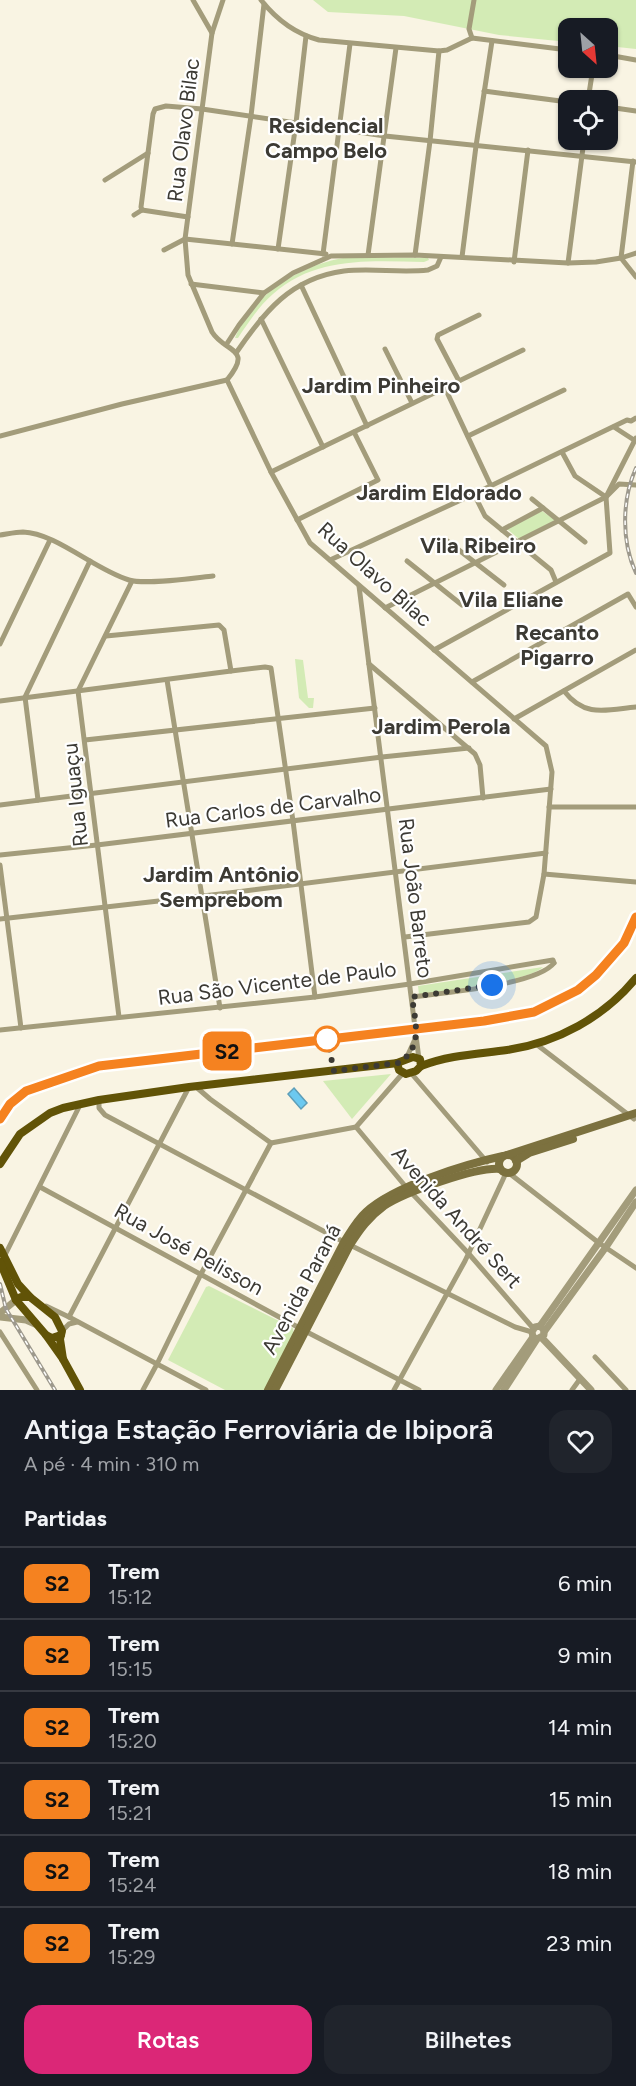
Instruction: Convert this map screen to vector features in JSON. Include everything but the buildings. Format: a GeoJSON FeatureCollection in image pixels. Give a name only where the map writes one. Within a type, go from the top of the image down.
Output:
{"type":"FeatureCollection","features":[{"type":"Feature","properties":{"kind":"main road"},"geometry":{"type":"LineString","coordinates":[[0,1164],[20,1134],[35,1122],[50,1113],[81,1104],[192,1086],[380,1066],[410,1066],[536,1044],[558,1036],[597,1015],[632,990],[636,978]]}},
{"type":"Feature","properties":{"kind":"main road","name":"Avenida Paraná"},"geometry":{"type":"LineString","coordinates":[[275,1390],[359,1219],[381,1200],[446,1177],[485,1160],[634,1116]]}},
{"type":"Feature","properties":{"kind":"main road","name":"Avenida Paraná"},"geometry":{"type":"LineString","coordinates":[[516,1161],[529,1153],[585,1132]]}},
{"type":"Feature","properties":{"kind":"main road"},"geometry":{"type":"LineString","coordinates":[[505,1155],[514,1157],[516,1161],[516,1168],[505,1172],[499,1161],[505,1155]]}},
{"type":"Feature","properties":{"kind":"main road","name":"Avenida Paraná"},"geometry":{"type":"LineString","coordinates":[[446,1177],[491,1169],[505,1172]]}},
{"type":"Feature","properties":{"kind":"main road"},"geometry":{"type":"LineString","coordinates":[[0,1248],[2,1262],[16,1300],[46,1335],[63,1359],[80,1390]]}},
{"type":"Feature","properties":{"kind":"main road"},"geometry":{"type":"LineString","coordinates":[[2,1262],[30,1297],[55,1317],[61,1333],[63,1359]]}},
{"type":"Feature","properties":{"kind":"main road"},"geometry":{"type":"LineString","coordinates":[[16,1300],[21,1297],[30,1297]]}},
{"type":"Feature","properties":{"kind":"main road","name":"Avenida Paraná"},"geometry":{"type":"LineString","coordinates":[[268,1390],[303,1330]]}},
{"type":"Feature","properties":{"kind":"main road"},"geometry":{"type":"LineString","coordinates":[[46,1335],[52,1338],[61,1333]]}},
{"type":"Feature","properties":{"kind":"street"},"geometry":{"type":"LineString","coordinates":[[193,0],[212,33]]}},
{"type":"Feature","properties":{"kind":"street","name":"Rua Olavo Bilac"},"geometry":{"type":"LineString","coordinates":[[223,0],[212,33],[185,239],[185,262],[191,284],[214,336],[236,353]]}},
{"type":"Feature","properties":{"kind":"street"},"geometry":{"type":"LineString","coordinates":[[472,38],[469,29],[474,0]]}},
{"type":"Feature","properties":{"kind":"street"},"geometry":{"type":"LineString","coordinates":[[262,2],[280,20],[306,36],[350,44],[439,51],[447,50],[472,38],[558,49]]}},
{"type":"Feature","properties":{"kind":"street"},"geometry":{"type":"LineString","coordinates":[[232,244],[251,116],[262,2]]}},
{"type":"Feature","properties":{"kind":"street"},"geometry":{"type":"LineString","coordinates":[[278,249],[306,36]]}},
{"type":"Feature","properties":{"kind":"street"},"geometry":{"type":"LineString","coordinates":[[462,257],[492,41]]}},
{"type":"Feature","properties":{"kind":"street"},"geometry":{"type":"LineString","coordinates":[[323,254],[350,44]]}},
{"type":"Feature","properties":{"kind":"street"},"geometry":{"type":"LineString","coordinates":[[368,255],[396,48]]}},
{"type":"Feature","properties":{"kind":"street"},"geometry":{"type":"LineString","coordinates":[[415,255],[439,51]]}},
{"type":"Feature","properties":{"kind":"street"},"geometry":{"type":"LineString","coordinates":[[618,57],[636,60]]}},
{"type":"Feature","properties":{"kind":"street"},"geometry":{"type":"LineString","coordinates":[[484,91],[558,101]]}},
{"type":"Feature","properties":{"kind":"street"},"geometry":{"type":"LineString","coordinates":[[142,210],[153,114],[157,108],[166,106],[202,109],[385,136],[635,162],[621,258],[636,277]]}},
{"type":"Feature","properties":{"kind":"street"},"geometry":{"type":"LineString","coordinates":[[618,108],[636,111]]}},
{"type":"Feature","properties":{"kind":"street"},"geometry":{"type":"LineString","coordinates":[[514,262],[528,150]]}},
{"type":"Feature","properties":{"kind":"street"},"geometry":{"type":"LineString","coordinates":[[568,263],[583,150]]}},
{"type":"Feature","properties":{"kind":"street"},"geometry":{"type":"LineString","coordinates":[[105,180],[148,153]]}},
{"type":"Feature","properties":{"kind":"street"},"geometry":{"type":"LineString","coordinates":[[134,215],[142,210],[188,217]]}},
{"type":"Feature","properties":{"kind":"street"},"geometry":{"type":"LineString","coordinates":[[164,250],[185,239],[323,254],[415,255],[514,262],[597,262],[636,253]]}},
{"type":"Feature","properties":{"kind":"street"},"geometry":{"type":"LineString","coordinates":[[226,345],[264,293],[309,265],[339,255]]}},
{"type":"Feature","properties":{"kind":"street"},"geometry":{"type":"LineString","coordinates":[[0,436],[133,401],[227,380],[237,366],[236,353],[261,319],[279,300],[301,285],[316,278],[343,271],[428,270],[437,266],[441,257]]}},
{"type":"Feature","properties":{"kind":"street"},"geometry":{"type":"LineString","coordinates":[[191,284],[264,293]]}},
{"type":"Feature","properties":{"kind":"street"},"geometry":{"type":"LineString","coordinates":[[301,285],[367,426]]}},
{"type":"Feature","properties":{"kind":"street"},"geometry":{"type":"LineString","coordinates":[[459,381],[437,339],[438,335],[479,315]]}},
{"type":"Feature","properties":{"kind":"street"},"geometry":{"type":"LineString","coordinates":[[261,319],[323,447]]}},
{"type":"Feature","properties":{"kind":"street"},"geometry":{"type":"LineString","coordinates":[[385,349],[412,404]]}},
{"type":"Feature","properties":{"kind":"street"},"geometry":{"type":"LineString","coordinates":[[271,472],[524,350]]}},
{"type":"Feature","properties":{"kind":"street","name":"Rua Olavo Bilac"},"geometry":{"type":"LineString","coordinates":[[227,380],[271,472],[310,543],[546,746],[552,771],[551,789],[544,874],[538,912],[533,921],[405,937]]}},
{"type":"Feature","properties":{"kind":"street"},"geometry":{"type":"LineString","coordinates":[[445,388],[491,486]]}},
{"type":"Feature","properties":{"kind":"street"},"geometry":{"type":"LineString","coordinates":[[468,436],[564,390]]}},
{"type":"Feature","properties":{"kind":"street"},"geometry":{"type":"LineString","coordinates":[[330,560],[627,420],[631,421],[636,418]]}},
{"type":"Feature","properties":{"kind":"street"},"geometry":{"type":"LineString","coordinates":[[626,433],[627,420]]}},
{"type":"Feature","properties":{"kind":"street"},"geometry":{"type":"LineString","coordinates":[[434,650],[610,553],[606,497],[635,439],[614,427]]}},
{"type":"Feature","properties":{"kind":"street"},"geometry":{"type":"LineString","coordinates":[[297,520],[378,480],[354,432]]}},
{"type":"Feature","properties":{"kind":"street"},"geometry":{"type":"LineString","coordinates":[[562,452],[575,476],[606,497]]}},
{"type":"Feature","properties":{"kind":"street"},"geometry":{"type":"LineString","coordinates":[[617,472],[619,484]]}},
{"type":"Feature","properties":{"kind":"street"},"geometry":{"type":"LineString","coordinates":[[385,608],[606,497],[619,484],[636,485]]}},
{"type":"Feature","properties":{"kind":"street"},"geometry":{"type":"LineString","coordinates":[[474,494],[484,515],[551,570],[556,582]]}},
{"type":"Feature","properties":{"kind":"street"},"geometry":{"type":"LineString","coordinates":[[532,499],[585,542]]}},
{"type":"Feature","properties":{"kind":"street"},"geometry":{"type":"LineString","coordinates":[[502,530],[543,508]]}},
{"type":"Feature","properties":{"kind":"street"},"geometry":{"type":"LineString","coordinates":[[0,535],[23,532],[41,535],[113,574],[132,581],[213,576]]}},
{"type":"Feature","properties":{"kind":"street"},"geometry":{"type":"LineString","coordinates":[[0,644],[50,540]]}},
{"type":"Feature","properties":{"kind":"street"},"geometry":{"type":"LineString","coordinates":[[446,540],[504,585]]}},
{"type":"Feature","properties":{"kind":"street"},"geometry":{"type":"LineString","coordinates":[[38,800],[25,697],[90,561]]}},
{"type":"Feature","properties":{"kind":"street"},"geometry":{"type":"LineString","coordinates":[[407,561],[462,605]]}},
{"type":"Feature","properties":{"kind":"street"},"geometry":{"type":"LineString","coordinates":[[78,691],[132,581]]}},
{"type":"Feature","properties":{"kind":"street","name":"Rua João Barreto"},"geometry":{"type":"LineString","coordinates":[[360,586],[417,1036],[410,1066],[422,1086],[485,1160]]}},
{"type":"Feature","properties":{"kind":"street"},"geometry":{"type":"LineString","coordinates":[[472,682],[628,594],[636,607]]}},
{"type":"Feature","properties":{"kind":"street"},"geometry":{"type":"LineString","coordinates":[[106,636],[219,625],[224,630],[231,671]]}},
{"type":"Feature","properties":{"kind":"street"},"geometry":{"type":"LineString","coordinates":[[514,719],[636,650]]}},
{"type":"Feature","properties":{"kind":"street"},"geometry":{"type":"LineString","coordinates":[[369,664],[475,754],[480,765],[483,798]]}},
{"type":"Feature","properties":{"kind":"street"},"geometry":{"type":"LineString","coordinates":[[0,700],[269,667],[273,673],[315,997]]}},
{"type":"Feature","properties":{"kind":"street"},"geometry":{"type":"LineString","coordinates":[[167,680],[220,1008]]}},
{"type":"Feature","properties":{"kind":"street","name":"Rua Iguaçu"},"geometry":{"type":"LineString","coordinates":[[78,691],[119,1017]]}},
{"type":"Feature","properties":{"kind":"street"},"geometry":{"type":"LineString","coordinates":[[564,691],[576,704],[587,709],[598,711],[636,707]]}},
{"type":"Feature","properties":{"kind":"street"},"geometry":{"type":"LineString","coordinates":[[85,740],[375,708]]}},
{"type":"Feature","properties":{"kind":"street"},"geometry":{"type":"LineString","coordinates":[[0,805],[469,748]]}},
{"type":"Feature","properties":{"kind":"street","name":"Rua Carlos de Carvalho"},"geometry":{"type":"LineString","coordinates":[[0,855],[191,834],[551,789]]}},
{"type":"Feature","properties":{"kind":"street"},"geometry":{"type":"LineString","coordinates":[[549,807],[636,807]]}},
{"type":"Feature","properties":{"kind":"street"},"geometry":{"type":"LineString","coordinates":[[3,918],[202,896],[546,853]]}},
{"type":"Feature","properties":{"kind":"street"},"geometry":{"type":"LineString","coordinates":[[0,865],[3,918],[21,1028]]}},
{"type":"Feature","properties":{"kind":"street"},"geometry":{"type":"LineString","coordinates":[[544,874],[636,882]]}},
{"type":"Feature","properties":{"kind":"street","name":"Rua São Vicente de Paulo"},"geometry":{"type":"LineString","coordinates":[[0,1030],[315,997],[553,960],[554,963],[536,974],[513,981],[412,997]]}},
{"type":"Feature","properties":{"kind":"street"},"geometry":{"type":"LineString","coordinates":[[69,1317],[159,1143],[192,1086],[271,1143],[356,1127],[410,1066],[417,1036]]}},
{"type":"Feature","properties":{"kind":"street"},"geometry":{"type":"LineString","coordinates":[[536,1044],[634,1116]]}},
{"type":"Feature","properties":{"kind":"street"},"geometry":{"type":"LineString","coordinates":[[99,1100],[99,1108],[105,1115],[245,1190],[515,1327],[537,1333]]}},
{"type":"Feature","properties":{"kind":"street"},"geometry":{"type":"LineString","coordinates":[[2,1262],[81,1104]]}},
{"type":"Feature","properties":{"kind":"street","name":"Avenida André Sert"},"geometry":{"type":"LineString","coordinates":[[356,1127],[409,1190],[591,1390]]}},
{"type":"Feature","properties":{"kind":"street"},"geometry":{"type":"LineString","coordinates":[[143,1390],[201,1274],[271,1143]]}},
{"type":"Feature","properties":{"kind":"street"},"geometry":{"type":"LineString","coordinates":[[485,1160],[491,1169]]}},
{"type":"Feature","properties":{"kind":"street"},"geometry":{"type":"LineString","coordinates":[[394,1390],[469,1254],[505,1172],[636,1268]]}},
{"type":"Feature","properties":{"kind":"street","name":"Rua José Pelisson"},"geometry":{"type":"LineString","coordinates":[[40,1187],[303,1330],[419,1390]]}},
{"type":"Feature","properties":{"kind":"street"},"geometry":{"type":"LineString","coordinates":[[496,1390],[507,1380],[537,1333],[603,1245],[631,1204],[636,1190]]}},
{"type":"Feature","properties":{"kind":"street"},"geometry":{"type":"LineString","coordinates":[[0,1313],[16,1300]]}},
{"type":"Feature","properties":{"kind":"street"},"geometry":{"type":"LineString","coordinates":[[40,1304],[206,1390]]}},
{"type":"Feature","properties":{"kind":"street"},"geometry":{"type":"LineString","coordinates":[[515,1327],[522,1323],[521,1314]]}},
{"type":"Feature","properties":{"kind":"street"},"geometry":{"type":"LineString","coordinates":[[0,1317],[26,1320],[39,1326]]}},
{"type":"Feature","properties":{"kind":"street"},"geometry":{"type":"LineString","coordinates":[[61,1333],[69,1324],[77,1322]]}},
{"type":"Feature","properties":{"kind":"street"},"geometry":{"type":"LineString","coordinates":[[0,1332],[37,1390]]}},
{"type":"Feature","properties":{"kind":"street"},"geometry":{"type":"LineString","coordinates":[[595,1357],[626,1390]]}},
{"type":"Feature","properties":{"kind":"street"},"geometry":{"type":"LineString","coordinates":[[572,1390],[580,1378]]}},
{"type":"Feature","properties":{"kind":"street"},"geometry":{"type":"LineString","coordinates":[[504,1390],[507,1380]]}},
{"type":"Feature","properties":{"kind":"green space"},"geometry":{"type":"Polygon","coordinates":[[[313,0],[636,0],[636,49],[618,47],[618,18],[558,18],[558,41],[499,35],[404,16],[328,12],[313,0]]]}},
{"type":"Feature","properties":{"kind":"green space"},"geometry":{"type":"Polygon","coordinates":[[[351,257],[428,258],[429,260],[424,262],[344,263],[307,273],[273,294],[258,309],[238,338],[235,338],[254,307],[282,282],[316,265],[351,257]]]}},
{"type":"Feature","properties":{"kind":"green space"},"geometry":{"type":"Polygon","coordinates":[[[542,511],[555,520],[519,539],[507,529],[542,511]]]}},
{"type":"Feature","properties":{"kind":"green space"},"geometry":{"type":"Polygon","coordinates":[[[295,659],[303,660],[308,698],[314,698],[313,708],[309,708],[299,698],[295,659]]]}},
{"type":"Feature","properties":{"kind":"green space"},"geometry":{"type":"Polygon","coordinates":[[[543,967],[521,977],[504,981],[419,995],[418,986],[543,967]]]}},
{"type":"Feature","properties":{"kind":"green space"},"geometry":{"type":"Polygon","coordinates":[[[391,1074],[352,1119],[323,1081],[391,1074]]]}},
{"type":"Feature","properties":{"kind":"green space"},"geometry":{"type":"Polygon","coordinates":[[[209,1286],[293,1328],[294,1335],[265,1390],[225,1390],[168,1360],[206,1287],[209,1286]]]}},
{"type":"Feature","properties":{"kind":"water"},"geometry":{"type":"Polygon","coordinates":[[[294,1088],[307,1103],[301,1109],[288,1094],[294,1088]]]}},
{"type":"Feature","properties":{"kind":"railway"},"geometry":{"type":"LineString","coordinates":[[636,468],[628,493],[625,520],[628,547],[636,573]]}},
{"type":"Feature","properties":{"kind":"railway"},"geometry":{"type":"LineString","coordinates":[[0,1119],[10,1104],[26,1091],[99,1066],[484,1021],[534,1012],[578,990],[596,975],[624,943],[636,916]]}},
{"type":"Feature","properties":{"kind":"railway"},"geometry":{"type":"LineString","coordinates":[[0,1284],[6,1309],[55,1390]]}},
{"type":"Feature","properties":{"kind":"train","name":"S2"},"geometry":{"type":"LineString","coordinates":[[0,1119],[10,1104],[26,1091],[99,1066],[484,1021],[534,1012],[578,990],[596,975],[624,943],[636,917]]}},
{"type":"Feature","properties":{"kind":"district","name":"Residencial Campo Belo"},"geometry":{"type":"Point","coordinates":[326,138]}},
{"type":"Feature","properties":{"kind":"district","name":"Jardim Pinheiro"},"geometry":{"type":"Point","coordinates":[381,385]}},
{"type":"Feature","properties":{"kind":"district","name":"Jardim Eldorado"},"geometry":{"type":"Point","coordinates":[439,492]}},
{"type":"Feature","properties":{"kind":"district","name":"Vila Ribeiro"},"geometry":{"type":"Point","coordinates":[478,545]}},
{"type":"Feature","properties":{"kind":"district","name":"Vila Eliane"},"geometry":{"type":"Point","coordinates":[511,599]}},
{"type":"Feature","properties":{"kind":"district","name":"Recanto Pigarro"},"geometry":{"type":"Point","coordinates":[557,644]}},
{"type":"Feature","properties":{"kind":"district","name":"Jardim Perola"},"geometry":{"type":"Point","coordinates":[441,726]}},
{"type":"Feature","properties":{"kind":"district","name":"Jardim Antônio Semprebom"},"geometry":{"type":"Point","coordinates":[221,886]}},
{"type":"Feature","properties":{"kind":"route"},"geometry":{"type":"LineString","coordinates":[[327,1039],[334,1071],[398,1063],[406,1059],[417,1036],[412,997],[492,985]]}}]}
